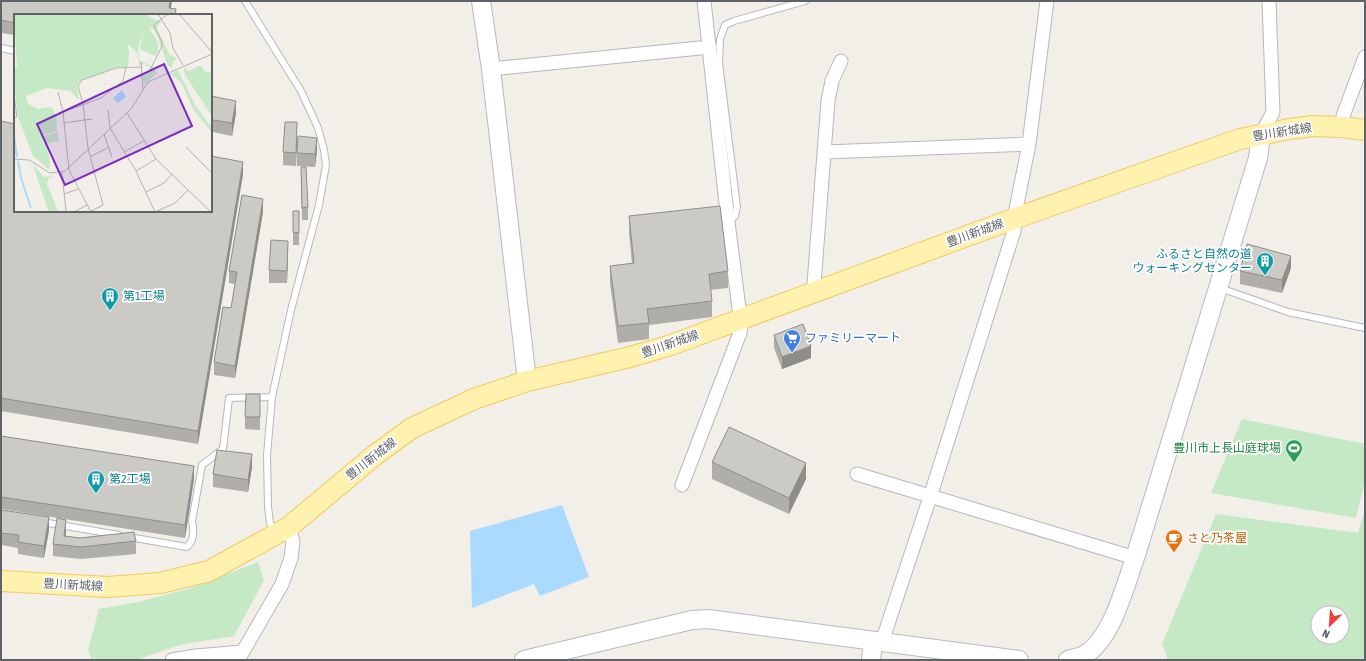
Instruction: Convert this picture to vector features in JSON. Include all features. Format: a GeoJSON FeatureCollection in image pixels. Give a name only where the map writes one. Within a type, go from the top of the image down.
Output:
{"type":"FeatureCollection","features":[{"type":"Feature","properties":{"kind":"main road","name":"豊川新城線"},"geometry":{"type":"LineString","coordinates":[[1,581],[108,587],[160,583],[209,571],[283,531],[375,455],[412,428],[474,399],[527,381],[630,357],[668,346],[1016,218],[1240,139],[1313,126],[1342,127],[1365,130]]}},
{"type":"Feature","properties":{"kind":"street"},"geometry":{"type":"LineString","coordinates":[[481,1],[491,69],[527,381]]}},
{"type":"Feature","properties":{"kind":"street"},"geometry":{"type":"LineString","coordinates":[[682,485],[740,333],[742,319],[728,222],[704,1]]}},
{"type":"Feature","properties":{"kind":"street"},"geometry":{"type":"LineString","coordinates":[[871,660],[930,497],[1014,230],[1016,208],[1029,144],[1048,1]]}},
{"type":"Feature","properties":{"kind":"street"},"geometry":{"type":"LineString","coordinates":[[1068,660],[1088,657],[1100,642],[1109,626],[1120,599],[1258,158],[1261,135],[1273,112],[1269,1]]}},
{"type":"Feature","properties":{"kind":"street"},"geometry":{"type":"LineString","coordinates":[[491,69],[710,47]]}},
{"type":"Feature","properties":{"kind":"street"},"geometry":{"type":"LineString","coordinates":[[1342,127],[1343,116],[1365,57]]}},
{"type":"Feature","properties":{"kind":"street"},"geometry":{"type":"LineString","coordinates":[[817,291],[814,284],[828,101],[832,81],[841,61]]}},
{"type":"Feature","properties":{"kind":"street"},"geometry":{"type":"LineString","coordinates":[[825,152],[1029,144]]}},
{"type":"Feature","properties":{"kind":"street"},"geometry":{"type":"LineString","coordinates":[[857,474],[1134,558]]}},
{"type":"Feature","properties":{"kind":"street"},"geometry":{"type":"LineString","coordinates":[[172,660],[196,656],[240,656],[282,584],[291,558],[293,542],[283,531]]}},
{"type":"Feature","properties":{"kind":"street"},"geometry":{"type":"LineString","coordinates":[[524,660],[692,620],[708,619],[1019,660]]}},
{"type":"Feature","properties":{"kind":"lane"},"geometry":{"type":"LineString","coordinates":[[245,1],[301,91],[318,128],[324,150],[326,165],[319,205],[291,310],[272,397],[267,455],[268,507],[270,523],[283,531]]}},
{"type":"Feature","properties":{"kind":"lane"},"geometry":{"type":"LineString","coordinates":[[728,222],[735,216],[737,207],[719,63],[720,39],[726,26],[734,21],[805,1]]}},
{"type":"Feature","properties":{"kind":"lane"},"geometry":{"type":"LineString","coordinates":[[1,48],[14,51]]}},
{"type":"Feature","properties":{"kind":"lane"},"geometry":{"type":"LineString","coordinates":[[1218,288],[1288,312],[1365,328]]}},
{"type":"Feature","properties":{"kind":"lane"},"geometry":{"type":"LineString","coordinates":[[32,520],[187,547],[191,543],[194,530],[192,521],[202,465],[223,448],[229,398],[272,397]]}},
{"type":"Feature","properties":{"kind":"green space","name":"豊川市上長山庭球場"},"geometry":{"type":"Polygon","coordinates":[[[1242,419],[1365,444],[1365,481],[1356,518],[1211,493],[1242,419]]]}},
{"type":"Feature","properties":{"kind":"green space"},"geometry":{"type":"Polygon","coordinates":[[[1365,510],[1365,660],[1168,660],[1162,644],[1216,514],[1358,533],[1365,510]]]}},
{"type":"Feature","properties":{"kind":"green space"},"geometry":{"type":"Polygon","coordinates":[[[258,562],[264,580],[234,636],[179,645],[136,660],[92,660],[88,650],[99,609],[138,602],[191,588],[258,562]]]}},
{"type":"Feature","properties":{"kind":"water"},"geometry":{"type":"Polygon","coordinates":[[[562,505],[589,577],[540,596],[534,584],[472,608],[470,531],[562,505]]]}},
{"type":"Feature","properties":{"kind":"building"},"geometry":{"type":"Polygon","coordinates":[[[1,1],[170,1],[169,8],[176,9],[175,14],[14,14],[14,23],[1,20],[1,1]]]}},
{"type":"Feature","properties":{"kind":"building"},"geometry":{"type":"Polygon","coordinates":[[[212,96],[236,101],[232,123],[213,120],[212,127],[212,96]]]}},
{"type":"Feature","properties":{"kind":"building","name":"第1工場"},"geometry":{"type":"Polygon","coordinates":[[[1,121],[14,124],[14,212],[212,212],[212,156],[243,162],[198,431],[1,398],[1,121]]]}},
{"type":"Feature","properties":{"kind":"building"},"geometry":{"type":"Polygon","coordinates":[[[285,122],[297,122],[296,153],[283,152],[285,122]]]}},
{"type":"Feature","properties":{"kind":"building"},"geometry":{"type":"Polygon","coordinates":[[[298,136],[317,138],[315,154],[297,153],[298,136]]]}},
{"type":"Feature","properties":{"kind":"building"},"geometry":{"type":"Polygon","coordinates":[[[301,167],[306,167],[308,207],[302,208],[301,167]]]}},
{"type":"Feature","properties":{"kind":"building"},"geometry":{"type":"Polygon","coordinates":[[[242,195],[263,199],[235,366],[214,362],[223,307],[231,308],[237,272],[229,271],[242,195]]]}},
{"type":"Feature","properties":{"kind":"building"},"geometry":{"type":"Polygon","coordinates":[[[720,206],[728,271],[709,274],[712,301],[647,309],[649,323],[618,326],[610,266],[634,263],[629,216],[720,206]]]}},
{"type":"Feature","properties":{"kind":"building"},"geometry":{"type":"Polygon","coordinates":[[[293,211],[299,211],[299,233],[293,232],[293,211]]]}},
{"type":"Feature","properties":{"kind":"building"},"geometry":{"type":"Polygon","coordinates":[[[271,240],[288,241],[287,271],[269,270],[271,240]]]}},
{"type":"Feature","properties":{"kind":"building"},"geometry":{"type":"Polygon","coordinates":[[[1247,244],[1291,256],[1282,280],[1240,271],[1247,244]]]}},
{"type":"Feature","properties":{"kind":"building"},"geometry":{"type":"Polygon","coordinates":[[[803,324],[811,346],[782,357],[774,335],[803,324]]]}},
{"type":"Feature","properties":{"kind":"building"},"geometry":{"type":"Polygon","coordinates":[[[246,394],[260,394],[260,417],[245,417],[246,394]]]}},
{"type":"Feature","properties":{"kind":"building"},"geometry":{"type":"Polygon","coordinates":[[[729,427],[806,463],[789,498],[712,462],[729,427]]]}},
{"type":"Feature","properties":{"kind":"building","name":"第2工場"},"geometry":{"type":"Polygon","coordinates":[[[1,436],[194,466],[185,525],[1,497],[1,436]]]}},
{"type":"Feature","properties":{"kind":"building"},"geometry":{"type":"Polygon","coordinates":[[[217,450],[252,454],[248,480],[213,474],[217,450]]]}},
{"type":"Feature","properties":{"kind":"building"},"geometry":{"type":"Polygon","coordinates":[[[1,510],[49,517],[44,546],[18,542],[19,535],[1,533],[1,510]]]}},
{"type":"Feature","properties":{"kind":"building"},"geometry":{"type":"Polygon","coordinates":[[[57,518],[66,520],[64,536],[80,538],[134,532],[136,541],[81,547],[53,544],[57,518]]]}},
{"type":"Feature","properties":{"kind":"place","name":"ふるさと自然の道 ウォーキングセンター"},"geometry":{"type":"Point","coordinates":[1265,276]}},
{"type":"Feature","properties":{"kind":"place","name":"第1工場"},"geometry":{"type":"Point","coordinates":[110,311]}},
{"type":"Feature","properties":{"kind":"place","name":"ファミリーマート"},"geometry":{"type":"Point","coordinates":[792,353]}},
{"type":"Feature","properties":{"kind":"place","name":"豊川市上長山庭球場"},"geometry":{"type":"Point","coordinates":[1294,463]}},
{"type":"Feature","properties":{"kind":"place","name":"第2工場"},"geometry":{"type":"Point","coordinates":[96,494]}},
{"type":"Feature","properties":{"kind":"place","name":"さと乃茶屋"},"geometry":{"type":"Point","coordinates":[1174,553]}}]}
